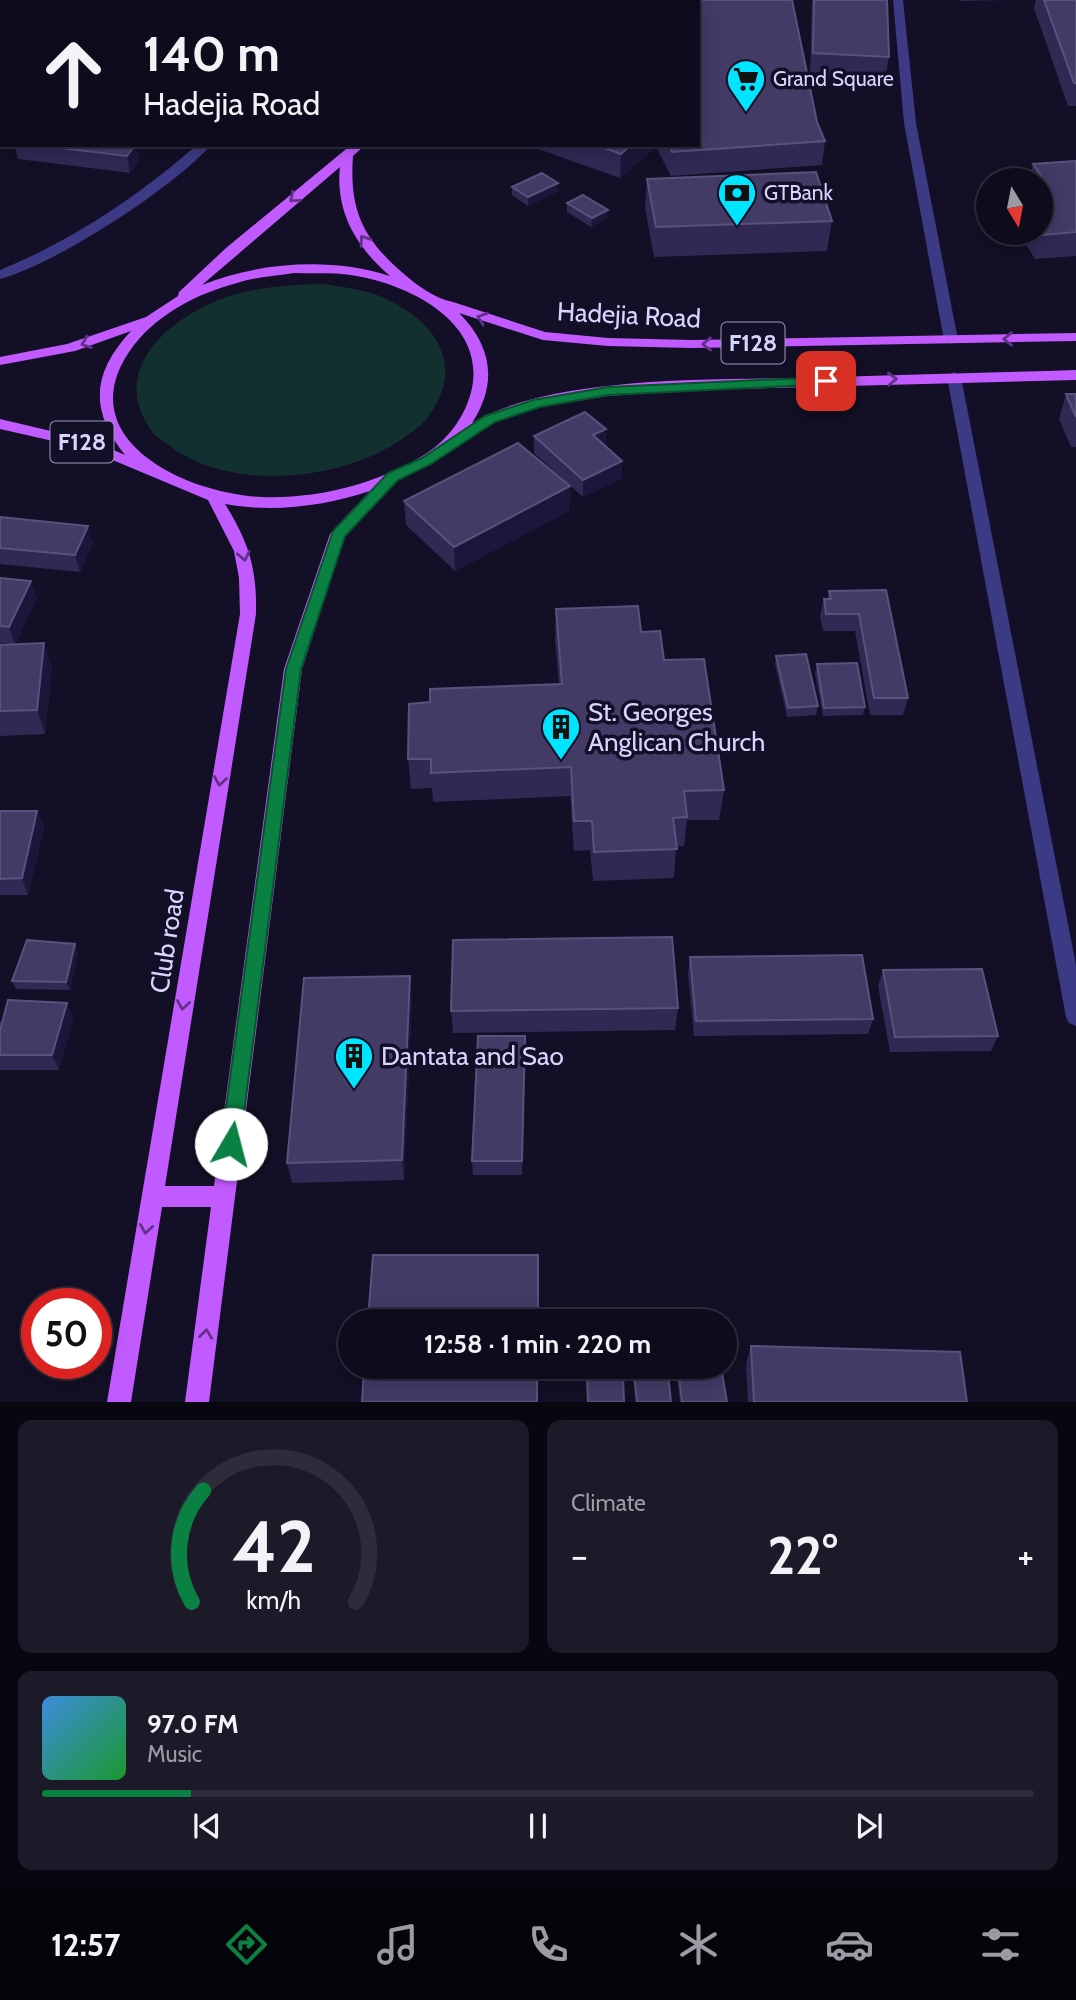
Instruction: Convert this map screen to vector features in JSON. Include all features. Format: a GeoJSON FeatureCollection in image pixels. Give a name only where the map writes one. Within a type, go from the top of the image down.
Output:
{"type":"FeatureCollection","features":[{"type":"Feature","properties":{"kind":"main road"},"geometry":{"type":"LineString","coordinates":[[176,302],[231,251],[356,147]]}},
{"type":"Feature","properties":{"kind":"main road"},"geometry":{"type":"LineString","coordinates":[[347,154],[344,174],[352,223],[380,261],[412,288]]}},
{"type":"Feature","properties":{"kind":"main road","name":"F128"},"geometry":{"type":"LineString","coordinates":[[0,361],[70,348],[150,320],[176,302],[232,279],[294,270],[357,272],[412,288],[436,301]]}},
{"type":"Feature","properties":{"kind":"main road","name":"Hadejia Road"},"geometry":{"type":"LineString","coordinates":[[436,301],[496,323],[543,336],[608,342],[692,344],[1076,337]]}},
{"type":"Feature","properties":{"kind":"main road"},"geometry":{"type":"LineString","coordinates":[[436,301],[464,324],[480,353],[482,385],[470,417],[444,447]]}},
{"type":"Feature","properties":{"kind":"main road"},"geometry":{"type":"LineString","coordinates":[[150,320],[121,349],[106,382],[108,416],[125,449],[158,475]]}},
{"type":"Feature","properties":{"kind":"main road","name":"F128"},"geometry":{"type":"LineString","coordinates":[[0,424],[88,444],[213,496],[278,503],[345,495],[426,461],[490,419],[538,403],[608,391],[698,385],[1076,375]]}},
{"type":"Feature","properties":{"kind":"main road"},"geometry":{"type":"LineString","coordinates":[[197,1402],[293,669],[338,534],[393,477]]}},
{"type":"Feature","properties":{"kind":"main road","name":"Club road"},"geometry":{"type":"LineString","coordinates":[[119,1402],[248,614],[249,578],[242,545],[213,496]]}},
{"type":"Feature","properties":{"kind":"main road"},"geometry":{"type":"LineString","coordinates":[[152,1196],[224,1197]]}},
{"type":"Feature","properties":{"kind":"lane"},"geometry":{"type":"LineString","coordinates":[[898,0],[911,123],[951,340]]}},
{"type":"Feature","properties":{"kind":"lane"},"geometry":{"type":"LineString","coordinates":[[0,275],[62,244],[137,198],[202,147]]}},
{"type":"Feature","properties":{"kind":"lane"},"geometry":{"type":"LineString","coordinates":[[954,377],[1076,1017]]}},
{"type":"Feature","properties":{"kind":"green space"},"geometry":{"type":"Polygon","coordinates":[[[324,284],[365,291],[393,302],[412,314],[439,344],[445,362],[445,381],[438,402],[421,425],[377,453],[349,464],[319,472],[287,476],[224,471],[196,461],[153,433],[139,407],[137,385],[142,365],[153,346],[168,330],[208,304],[230,296],[265,288],[324,284]]]}},
{"type":"Feature","properties":{"kind":"building"},"geometry":{"type":"Polygon","coordinates":[[[700,0],[792,0],[817,122],[825,141],[672,152],[670,147],[700,147],[700,0]]]}},
{"type":"Feature","properties":{"kind":"building"},"geometry":{"type":"Polygon","coordinates":[[[814,0],[887,0],[889,57],[813,53],[814,0]]]}},
{"type":"Feature","properties":{"kind":"building"},"geometry":{"type":"Polygon","coordinates":[[[1044,0],[1076,0],[1076,83],[1074,83],[1044,0]]]}},
{"type":"Feature","properties":{"kind":"building"},"geometry":{"type":"Polygon","coordinates":[[[53,147],[134,147],[127,156],[53,147]]]}},
{"type":"Feature","properties":{"kind":"building"},"geometry":{"type":"Polygon","coordinates":[[[602,147],[629,147],[621,154],[602,147]]]}},
{"type":"Feature","properties":{"kind":"building"},"geometry":{"type":"Polygon","coordinates":[[[1076,161],[1076,232],[1054,234],[1054,168],[1036,168],[1033,164],[1076,161]]]}},
{"type":"Feature","properties":{"kind":"building"},"geometry":{"type":"Polygon","coordinates":[[[816,172],[832,221],[656,227],[647,179],[816,172]]]}},
{"type":"Feature","properties":{"kind":"building"},"geometry":{"type":"Polygon","coordinates":[[[542,173],[558,183],[528,197],[512,187],[542,173]]]}},
{"type":"Feature","properties":{"kind":"building"},"geometry":{"type":"Polygon","coordinates":[[[583,195],[608,210],[592,218],[567,203],[583,195]]]}},
{"type":"Feature","properties":{"kind":"building"},"geometry":{"type":"Polygon","coordinates":[[[1066,394],[1076,394],[1076,417],[1066,394]]]}},
{"type":"Feature","properties":{"kind":"building"},"geometry":{"type":"Polygon","coordinates":[[[585,412],[606,429],[593,435],[622,461],[583,480],[534,436],[585,412]]]}},
{"type":"Feature","properties":{"kind":"building"},"geometry":{"type":"Polygon","coordinates":[[[518,443],[570,486],[454,547],[404,501],[518,443]]]}},
{"type":"Feature","properties":{"kind":"building"},"geometry":{"type":"Polygon","coordinates":[[[0,517],[88,526],[75,555],[0,548],[0,517]]]}},
{"type":"Feature","properties":{"kind":"building"},"geometry":{"type":"Polygon","coordinates":[[[0,578],[31,581],[9,627],[0,626],[0,578]]]}},
{"type":"Feature","properties":{"kind":"building"},"geometry":{"type":"Polygon","coordinates":[[[886,590],[908,698],[874,698],[859,614],[826,614],[824,599],[831,599],[829,591],[886,590]]]}},
{"type":"Feature","properties":{"kind":"building","name":"St. Georges Anglican Church"},"geometry":{"type":"Polygon","coordinates":[[[638,606],[641,632],[660,631],[664,660],[704,659],[724,790],[684,791],[687,817],[673,818],[677,849],[594,852],[592,821],[574,821],[571,767],[431,773],[431,759],[408,759],[409,704],[430,702],[430,689],[562,684],[556,609],[638,606]]]}},
{"type":"Feature","properties":{"kind":"building"},"geometry":{"type":"Polygon","coordinates":[[[44,643],[37,710],[0,711],[0,645],[44,643]]]}},
{"type":"Feature","properties":{"kind":"building"},"geometry":{"type":"Polygon","coordinates":[[[806,654],[818,706],[788,708],[776,656],[806,654]]]}},
{"type":"Feature","properties":{"kind":"building"},"geometry":{"type":"Polygon","coordinates":[[[857,663],[865,707],[824,708],[817,664],[857,663]]]}},
{"type":"Feature","properties":{"kind":"building"},"geometry":{"type":"Polygon","coordinates":[[[0,811],[37,811],[22,878],[0,879],[0,811]]]}},
{"type":"Feature","properties":{"kind":"building"},"geometry":{"type":"Polygon","coordinates":[[[672,937],[678,1008],[451,1011],[453,940],[672,937]]]}},
{"type":"Feature","properties":{"kind":"building"},"geometry":{"type":"Polygon","coordinates":[[[27,940],[75,944],[66,982],[12,981],[27,940]]]}},
{"type":"Feature","properties":{"kind":"building"},"geometry":{"type":"Polygon","coordinates":[[[862,955],[873,1019],[696,1021],[690,957],[862,955]]]}},
{"type":"Feature","properties":{"kind":"building"},"geometry":{"type":"Polygon","coordinates":[[[982,969],[998,1036],[895,1037],[883,970],[982,969]]]}},
{"type":"Feature","properties":{"kind":"building","name":"Dantata and Sao"},"geometry":{"type":"Polygon","coordinates":[[[410,976],[402,1160],[287,1163],[304,978],[410,976]]]}},
{"type":"Feature","properties":{"kind":"building"},"geometry":{"type":"Polygon","coordinates":[[[8,1000],[67,1003],[52,1055],[0,1055],[0,1031],[8,1000]]]}},
{"type":"Feature","properties":{"kind":"building"},"geometry":{"type":"Polygon","coordinates":[[[478,1036],[525,1036],[522,1161],[472,1161],[478,1036]]]}},
{"type":"Feature","properties":{"kind":"building"},"geometry":{"type":"Polygon","coordinates":[[[373,1255],[538,1255],[538,1309],[369,1309],[373,1255]]]}},
{"type":"Feature","properties":{"kind":"building"},"geometry":{"type":"Polygon","coordinates":[[[751,1346],[960,1352],[967,1402],[754,1402],[751,1346]]]}},
{"type":"Feature","properties":{"kind":"building"},"geometry":{"type":"Polygon","coordinates":[[[363,1379],[537,1379],[537,1402],[362,1402],[363,1379]]]}},
{"type":"Feature","properties":{"kind":"building"},"geometry":{"type":"Polygon","coordinates":[[[587,1379],[623,1379],[624,1402],[588,1402],[587,1379]]]}},
{"type":"Feature","properties":{"kind":"building"},"geometry":{"type":"Polygon","coordinates":[[[634,1379],[669,1379],[671,1402],[637,1402],[634,1379]]]}},
{"type":"Feature","properties":{"kind":"building"},"geometry":{"type":"Polygon","coordinates":[[[679,1379],[723,1379],[727,1402],[682,1402],[679,1379]]]}},
{"type":"Feature","properties":{"kind":"place","name":"Grand Square"},"geometry":{"type":"Point","coordinates":[746,113]}},
{"type":"Feature","properties":{"kind":"place","name":"GTBank"},"geometry":{"type":"Point","coordinates":[737,227]}},
{"type":"Feature","properties":{"kind":"place","name":"St. Georges Anglican Church"},"geometry":{"type":"Point","coordinates":[561,761]}},
{"type":"Feature","properties":{"kind":"place","name":"Dantata and Sao"},"geometry":{"type":"Point","coordinates":[354,1090]}},
{"type":"Feature","properties":{"kind":"route"},"geometry":{"type":"LineString","coordinates":[[231,1144],[293,669],[338,534],[393,477],[426,461],[490,419],[538,403],[608,391],[826,381]]}}]}
